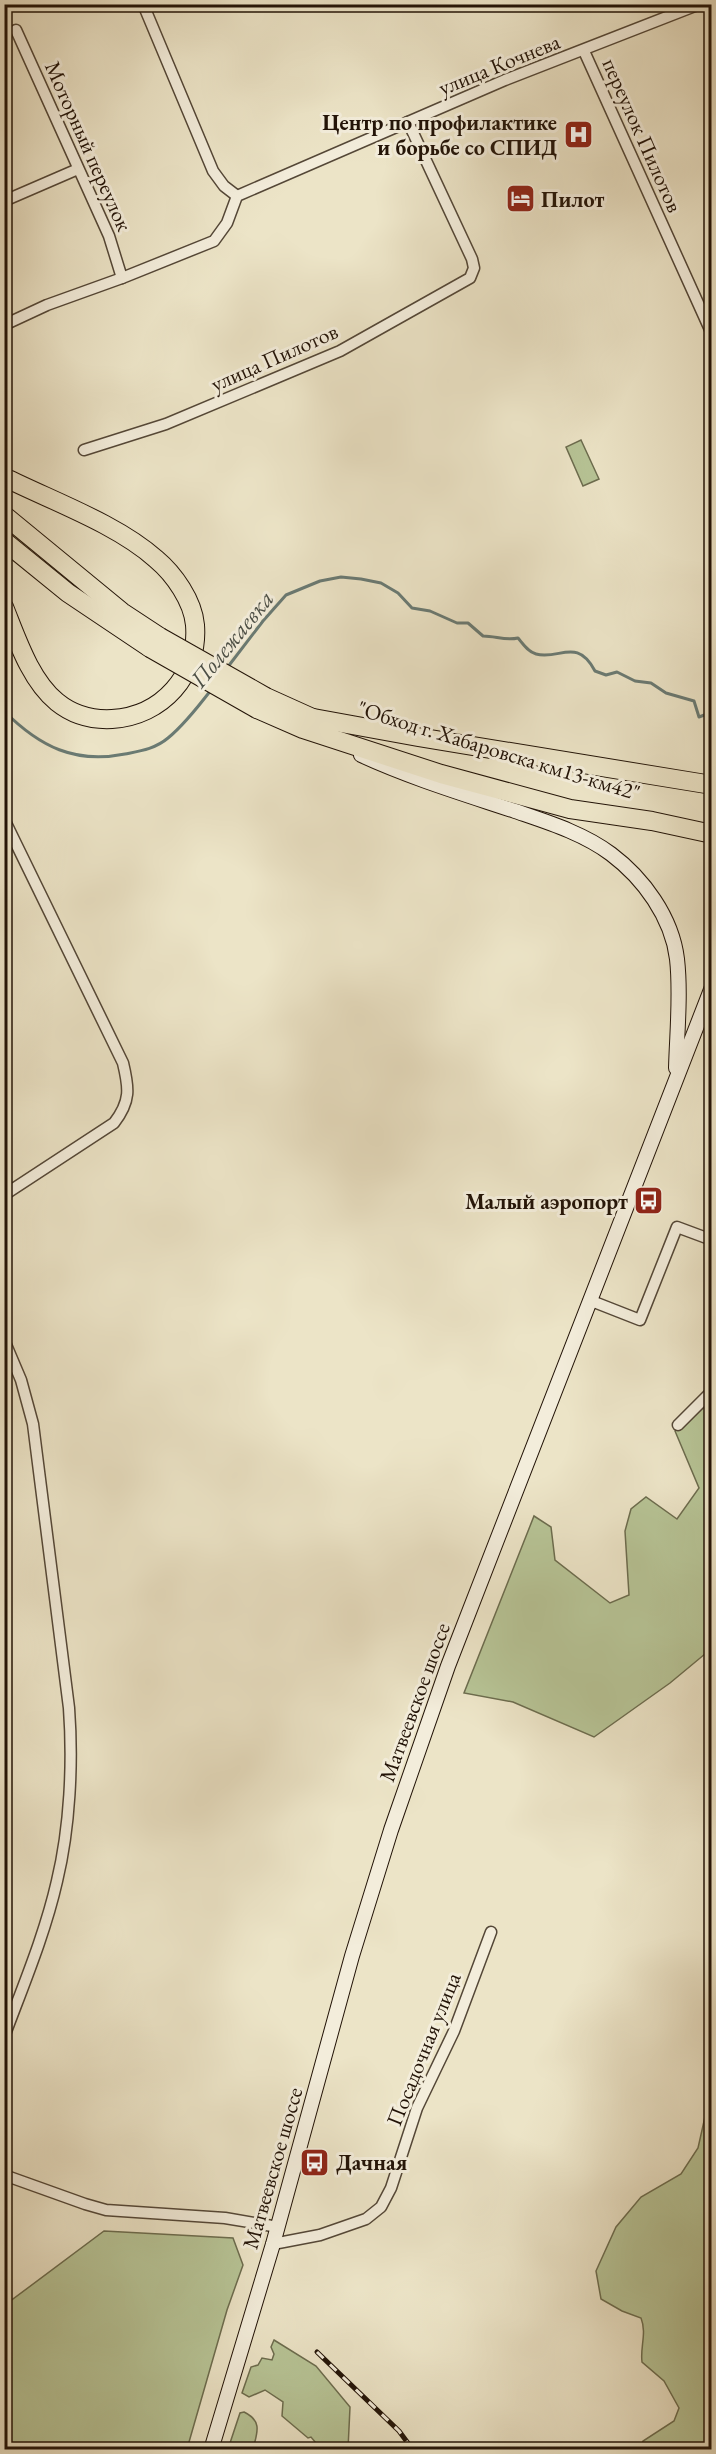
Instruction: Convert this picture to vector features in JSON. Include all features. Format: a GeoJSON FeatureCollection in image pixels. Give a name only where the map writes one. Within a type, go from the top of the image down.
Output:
{"type":"FeatureCollection","features":[{"type":"Feature","properties":{"kind":"highway"},"geometry":{"type":"LineString","coordinates":[[4,477],[117,533],[157,559],[176,580],[188,602],[195,624],[193,657],[175,689],[163,701],[146,712],[124,718],[100,720],[76,714],[45,690],[33,670],[4,607]]}},
{"type":"Feature","properties":{"kind":"highway","name":"\"Обход г. Хабаровска км13-км42\""},"geometry":{"type":"LineString","coordinates":[[4,515],[122,612],[155,643]]}},
{"type":"Feature","properties":{"kind":"highway","name":"\"Обход г. Хабаровска км13-км42\""},"geometry":{"type":"LineString","coordinates":[[4,541],[68,593],[261,703],[306,723],[441,774],[570,809],[682,826],[711,834]]}},
{"type":"Feature","properties":{"kind":"highway"},"geometry":{"type":"LineString","coordinates":[[306,723],[418,737],[711,785]]}},
{"type":"Feature","properties":{"kind":"main road"},"geometry":{"type":"LineString","coordinates":[[306,723],[387,767],[548,822],[585,838],[609,852],[628,867],[644,885],[660,910],[671,934],[677,957],[676,1079]]}},
{"type":"Feature","properties":{"kind":"main road","name":"Матвеевское шоссе"},"geometry":{"type":"LineString","coordinates":[[211,2450],[278,2227],[352,1956],[391,1830],[448,1666],[711,987]]}},
{"type":"Feature","properties":{"kind":"street"},"geometry":{"type":"LineString","coordinates":[[4,325],[214,241],[227,223],[237,196],[224,186],[213,171],[143,4]]}},
{"type":"Feature","properties":{"kind":"street","name":"улица Кочнева"},"geometry":{"type":"LineString","coordinates":[[237,196],[506,80],[700,4]]}},
{"type":"Feature","properties":{"kind":"street","name":"Моторный переулок"},"geometry":{"type":"LineString","coordinates":[[16,30],[109,236],[122,278]]}},
{"type":"Feature","properties":{"kind":"street","name":"переулок Пилотов"},"geometry":{"type":"LineString","coordinates":[[584,51],[711,334]]}},
{"type":"Feature","properties":{"kind":"street","name":"улица Пилотов"},"geometry":{"type":"LineString","coordinates":[[84,450],[166,424],[340,351],[470,278],[474,268],[472,259],[408,122]]}},
{"type":"Feature","properties":{"kind":"street"},"geometry":{"type":"LineString","coordinates":[[4,201],[78,169]]}},
{"type":"Feature","properties":{"kind":"street"},"geometry":{"type":"LineString","coordinates":[[4,819],[123,1063],[128,1095],[124,1110],[114,1123],[4,1195]]}},
{"type":"Feature","properties":{"kind":"street"},"geometry":{"type":"LineString","coordinates":[[589,1300],[640,1320],[677,1227],[711,1240]]}},
{"type":"Feature","properties":{"kind":"street"},"geometry":{"type":"LineString","coordinates":[[4,1340],[21,1380],[33,1424],[67,1685],[72,1741],[57,1880],[45,1922],[4,2037]]}},
{"type":"Feature","properties":{"kind":"street"},"geometry":{"type":"LineString","coordinates":[[678,1425],[711,1391]]}},
{"type":"Feature","properties":{"kind":"street","name":"Посадочная улица"},"geometry":{"type":"LineString","coordinates":[[273,2244],[320,2235],[366,2219],[381,2206],[391,2188],[417,2108],[454,2031],[491,1932]]}},
{"type":"Feature","properties":{"kind":"street"},"geometry":{"type":"LineString","coordinates":[[4,2175],[106,2210],[225,2218],[278,2227]]}},
{"type":"Feature","properties":{"kind":"green space"},"geometry":{"type":"Polygon","coordinates":[[[581,440],[599,479],[583,486],[566,447],[581,440]]]}},
{"type":"Feature","properties":{"kind":"green space"},"geometry":{"type":"Polygon","coordinates":[[[710,1399],[711,1649],[670,1683],[594,1737],[513,1702],[464,1693],[534,1516],[551,1527],[555,1560],[610,1603],[629,1595],[625,1531],[631,1509],[646,1497],[677,1519],[699,1488],[675,1431],[710,1399]]]}},
{"type":"Feature","properties":{"kind":"green space"},"geometry":{"type":"Polygon","coordinates":[[[711,2090],[711,2449],[642,2449],[640,2448],[643,2441],[674,2421],[679,2408],[664,2381],[642,2362],[643,2324],[641,2318],[622,2311],[601,2299],[596,2271],[616,2227],[641,2197],[681,2174],[698,2148],[711,2090]]]}},
{"type":"Feature","properties":{"kind":"green space"},"geometry":{"type":"Polygon","coordinates":[[[104,2231],[233,2238],[243,2265],[227,2310],[187,2449],[5,2449],[5,2305],[104,2231]]]}},
{"type":"Feature","properties":{"kind":"green space"},"geometry":{"type":"Polygon","coordinates":[[[274,2340],[316,2366],[350,2407],[348,2449],[321,2449],[311,2437],[308,2438],[282,2416],[283,2402],[265,2390],[249,2397],[242,2393],[251,2367],[258,2365],[262,2358],[272,2360],[274,2354],[271,2347],[274,2340]]]}},
{"type":"Feature","properties":{"kind":"green space"},"geometry":{"type":"Polygon","coordinates":[[[244,2412],[256,2423],[257,2433],[253,2449],[228,2449],[240,2413],[244,2412]]]}},
{"type":"Feature","properties":{"kind":"waterway","name":"Полежаевка"},"geometry":{"type":"LineString","coordinates":[[227,668],[286,595],[320,581],[341,577],[381,583],[398,593],[412,608],[430,611],[457,623],[468,623],[483,636],[518,638],[528,650],[536,654],[575,652],[582,655],[595,671],[606,675],[617,672],[635,681],[651,683],[666,693],[694,701],[699,717],[707,714],[712,707]]}},
{"type":"Feature","properties":{"kind":"waterway","name":"Полежаевка"},"geometry":{"type":"LineString","coordinates":[[4,711],[31,734],[59,750],[90,757],[107,756],[142,751],[163,742],[185,722],[211,690]]}},
{"type":"Feature","properties":{"kind":"railway"},"geometry":{"type":"LineString","coordinates":[[317,2352],[399,2431],[413,2450]]}},
{"type":"Feature","properties":{"kind":"place","name":"Центр по профилактике и борьбе со СПИД"},"geometry":{"type":"Point","coordinates":[578,135]}},
{"type":"Feature","properties":{"kind":"place","name":"Пилот"},"geometry":{"type":"Point","coordinates":[520,199]}},
{"type":"Feature","properties":{"kind":"place","name":"Малый аэропорт"},"geometry":{"type":"Point","coordinates":[649,1201]}},
{"type":"Feature","properties":{"kind":"place","name":"Дачная"},"geometry":{"type":"Point","coordinates":[315,2162]}}]}
